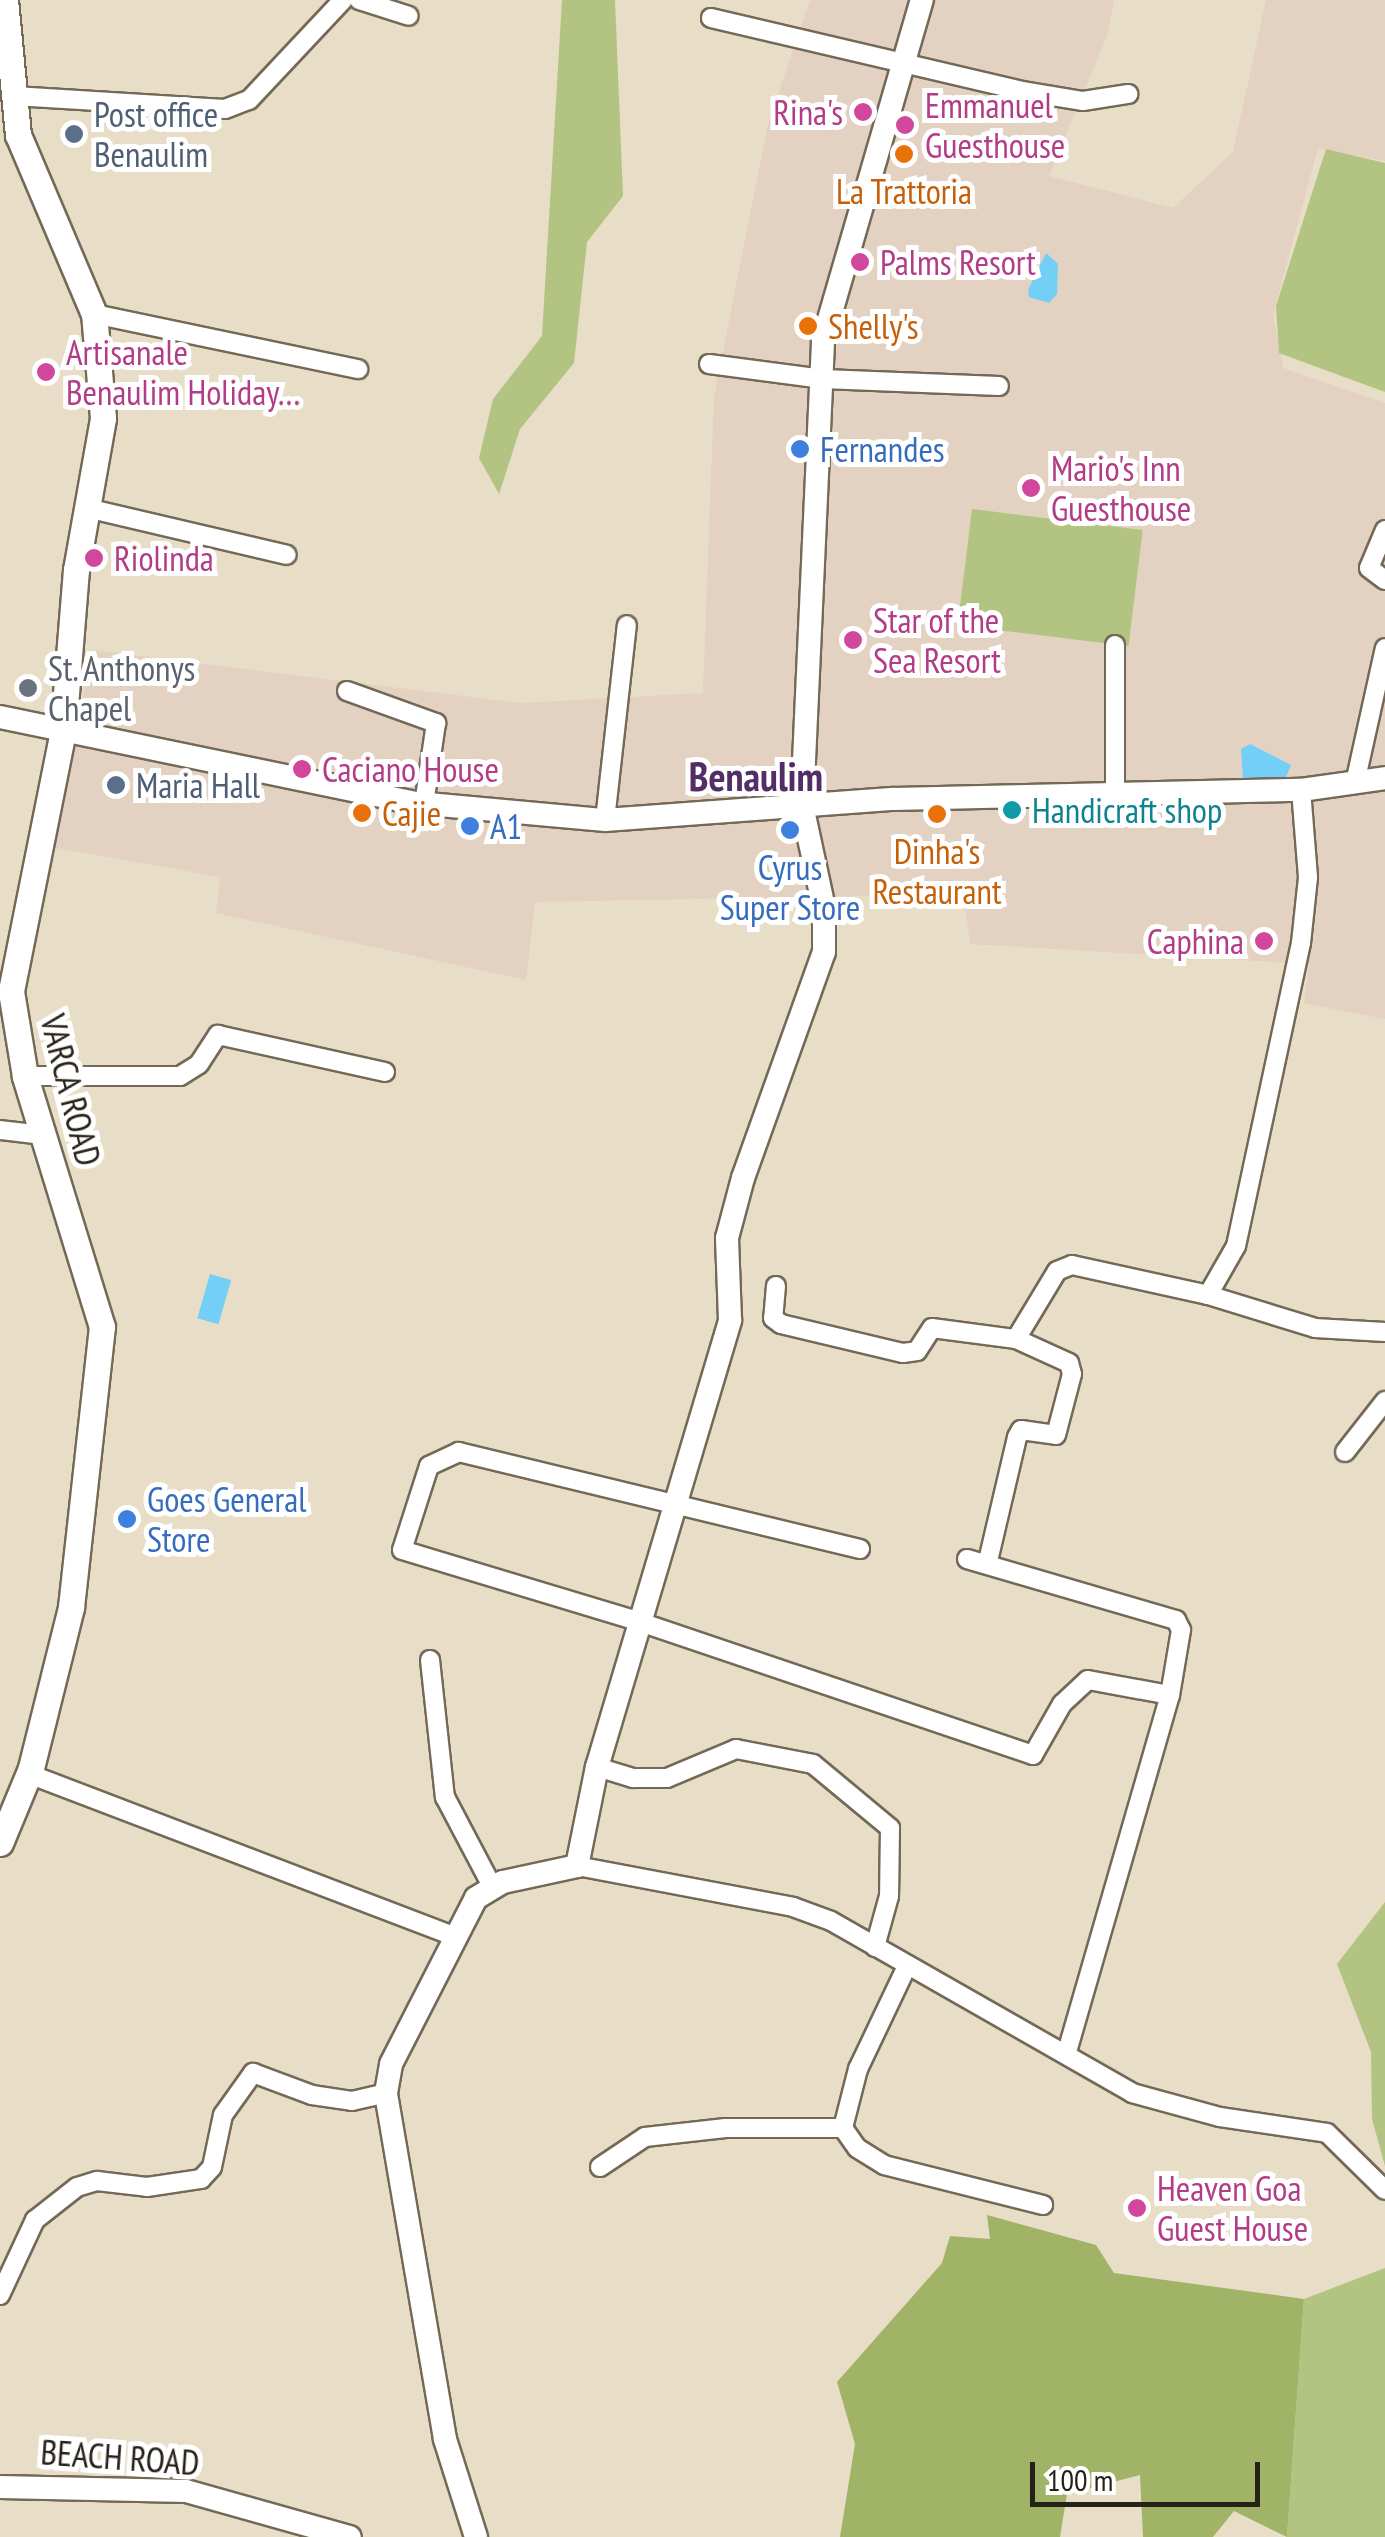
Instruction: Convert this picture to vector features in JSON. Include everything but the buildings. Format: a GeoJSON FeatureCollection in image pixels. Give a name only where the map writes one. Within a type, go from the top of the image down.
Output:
{"type":"FeatureCollection","features":[{"type":"Feature","properties":{"kind":"main road","name":"VARCA ROAD"},"geometry":{"type":"LineString","coordinates":[[0,1843],[29,1774],[71,1607],[102,1328],[25,1076],[7,976],[63,731],[87,508],[103,418],[94,314],[18,135],[4,15]]}},
{"type":"Feature","properties":{"kind":"street"},"geometry":{"type":"LineString","coordinates":[[14,96],[226,109],[249,100],[343,0]]}},
{"type":"Feature","properties":{"kind":"street"},"geometry":{"type":"LineString","coordinates":[[359,0],[409,16]]}},
{"type":"Feature","properties":{"kind":"street"},"geometry":{"type":"LineString","coordinates":[[576,1866],[598,1767],[730,1320],[727,1238],[743,1178],[824,952],[824,908],[802,805],[823,340],[836,278],[865,204],[922,0]]}},
{"type":"Feature","properties":{"kind":"street"},"geometry":{"type":"LineString","coordinates":[[711,18],[1083,101],[1128,94]]}},
{"type":"Feature","properties":{"kind":"street"},"geometry":{"type":"LineString","coordinates":[[94,314],[358,368]]}},
{"type":"Feature","properties":{"kind":"street"},"geometry":{"type":"LineString","coordinates":[[709,364],[823,379],[999,386]]}},
{"type":"Feature","properties":{"kind":"street"},"geometry":{"type":"LineString","coordinates":[[87,508],[287,554]]}},
{"type":"Feature","properties":{"kind":"street"},"geometry":{"type":"LineString","coordinates":[[1385,530],[1368,568],[1385,580]]}},
{"type":"Feature","properties":{"kind":"street"},"geometry":{"type":"LineString","coordinates":[[605,820],[628,625]]}},
{"type":"Feature","properties":{"kind":"street"},"geometry":{"type":"LineString","coordinates":[[1115,645],[1115,794]]}},
{"type":"Feature","properties":{"kind":"street"},"geometry":{"type":"LineString","coordinates":[[1355,782],[1385,648]]}},
{"type":"Feature","properties":{"kind":"street"},"geometry":{"type":"LineString","coordinates":[[347,691],[436,723],[424,804]]}},
{"type":"Feature","properties":{"kind":"street"},"geometry":{"type":"LineString","coordinates":[[0,717],[424,804],[605,820],[802,805],[1301,790],[1385,778]]}},
{"type":"Feature","properties":{"kind":"street"},"geometry":{"type":"LineString","coordinates":[[1208,1294],[1236,1246],[1301,943],[1308,876],[1301,790]]}},
{"type":"Feature","properties":{"kind":"street"},"geometry":{"type":"LineString","coordinates":[[25,1076],[180,1076],[199,1064],[218,1035],[385,1072]]}},
{"type":"Feature","properties":{"kind":"street"},"geometry":{"type":"LineString","coordinates":[[0,1130],[43,1135]]}},
{"type":"Feature","properties":{"kind":"street"},"geometry":{"type":"LineString","coordinates":[[1016,1340],[1056,1272],[1072,1265],[1208,1294],[1315,1328],[1385,1332]]}},
{"type":"Feature","properties":{"kind":"street"},"geometry":{"type":"LineString","coordinates":[[776,1286],[773,1318],[781,1324],[866,1344],[917,1351],[932,1328],[1016,1340],[1069,1364],[1072,1374],[1056,1435],[1021,1430],[1017,1436],[988,1560]]}},
{"type":"Feature","properties":{"kind":"street"},"geometry":{"type":"LineString","coordinates":[[1345,1452],[1385,1401]]}},
{"type":"Feature","properties":{"kind":"street"},"geometry":{"type":"LineString","coordinates":[[860,1549],[676,1501],[459,1452],[429,1466],[413,1502],[402,1550],[640,1622],[1033,1755],[1062,1704],[1088,1680],[1170,1695]]}},
{"type":"Feature","properties":{"kind":"street"},"geometry":{"type":"LineString","coordinates":[[967,1559],[988,1560],[1176,1620],[1181,1630],[1170,1695],[1067,2053]]}},
{"type":"Feature","properties":{"kind":"street"},"geometry":{"type":"LineString","coordinates":[[430,1660],[445,1797],[493,1888]]}},
{"type":"Feature","properties":{"kind":"street"},"geometry":{"type":"LineString","coordinates":[[598,1767],[633,1778],[667,1778],[736,1748],[813,1764],[890,1828],[889,1896],[876,1947]]}},
{"type":"Feature","properties":{"kind":"street"},"geometry":{"type":"LineString","coordinates":[[29,1774],[453,1936]]}},
{"type":"Feature","properties":{"kind":"street"},"geometry":{"type":"LineString","coordinates":[[476,2537],[444,2440],[386,2093],[392,2064],[453,1936],[476,1898],[493,1888],[576,1866],[793,1907],[876,1947],[1146,2097],[1327,2133],[1385,2190]]}},
{"type":"Feature","properties":{"kind":"street"},"geometry":{"type":"LineString","coordinates":[[907,1966],[858,2069],[844,2128],[857,2148],[884,2165],[1043,2205]]}},
{"type":"Feature","properties":{"kind":"street"},"geometry":{"type":"LineString","coordinates":[[0,2296],[36,2220],[76,2187],[96,2181],[146,2187],[201,2179],[220,2144],[222,2115],[253,2073],[312,2095],[352,2101],[386,2093]]}},
{"type":"Feature","properties":{"kind":"street"},"geometry":{"type":"LineString","coordinates":[[600,2168],[646,2137],[725,2128],[844,2128]]}},
{"type":"Feature","properties":{"kind":"street","name":"BEACH ROAD"},"geometry":{"type":"LineString","coordinates":[[0,2487],[186,2491],[350,2537]]}},
{"type":"Feature","properties":{"kind":"shaded area"},"geometry":{"type":"Polygon","coordinates":[[[810,0],[1114,0],[1107,36],[1049,176],[1173,208],[1233,152],[1266,0],[1385,0],[1385,161],[1318,148],[1273,314],[1283,368],[1385,403],[1385,1019],[1304,1003],[1309,964],[970,944],[964,894],[535,902],[526,980],[216,913],[220,877],[51,847],[93,650],[521,703],[703,693],[714,397],[768,124],[810,0]]]}},
{"type":"Feature","properties":{"kind":"green space"},"geometry":{"type":"Polygon","coordinates":[[[562,0],[615,0],[623,196],[587,242],[574,363],[520,429],[499,494],[479,458],[493,399],[542,336],[562,0]]]}},
{"type":"Feature","properties":{"kind":"green space"},"geometry":{"type":"Polygon","coordinates":[[[1326,149],[1385,163],[1385,392],[1279,353],[1276,306],[1326,149]]]}},
{"type":"Feature","properties":{"kind":"green space"},"geometry":{"type":"Polygon","coordinates":[[[972,509],[1143,530],[1128,646],[958,625],[972,509]]]}},
{"type":"Feature","properties":{"kind":"green space"},"geometry":{"type":"Polygon","coordinates":[[[1385,1902],[1385,2166],[1372,2119],[1371,2052],[1337,1964],[1385,1902]]]}},
{"type":"Feature","properties":{"kind":"green space"},"geometry":{"type":"Polygon","coordinates":[[[987,2215],[1096,2245],[1114,2273],[1304,2299],[1287,2537],[1234,2511],[1213,2537],[1143,2537],[1140,2475],[1067,2494],[1060,2537],[840,2537],[855,2444],[837,2382],[942,2263],[950,2236],[990,2239],[987,2215]]]}},
{"type":"Feature","properties":{"kind":"green space"},"geometry":{"type":"Polygon","coordinates":[[[1385,2268],[1385,2537],[1287,2537],[1304,2299],[1385,2268]]]}},
{"type":"Feature","properties":{"kind":"water"},"geometry":{"type":"Polygon","coordinates":[[[1046,253],[1058,264],[1057,294],[1049,303],[1029,297],[1028,290],[1046,253]]]}},
{"type":"Feature","properties":{"kind":"water"},"geometry":{"type":"Polygon","coordinates":[[[1250,744],[1291,765],[1286,777],[1252,784],[1243,778],[1241,749],[1250,744]]]}},
{"type":"Feature","properties":{"kind":"water"},"geometry":{"type":"Polygon","coordinates":[[[210,1274],[231,1280],[218,1324],[197,1318],[210,1274]]]}},
{"type":"Feature","properties":{"kind":"place","name":"Rina's"},"geometry":{"type":"Point","coordinates":[863,112]}},
{"type":"Feature","properties":{"kind":"place","name":"Emmanuel Guesthouse"},"geometry":{"type":"Point","coordinates":[905,125]}},
{"type":"Feature","properties":{"kind":"place","name":"Post office Benaulim"},"geometry":{"type":"Point","coordinates":[74,134]}},
{"type":"Feature","properties":{"kind":"place","name":"La Trattoria"},"geometry":{"type":"Point","coordinates":[904,154]}},
{"type":"Feature","properties":{"kind":"place","name":"Palms Resort"},"geometry":{"type":"Point","coordinates":[860,262]}},
{"type":"Feature","properties":{"kind":"place","name":"Shelly's"},"geometry":{"type":"Point","coordinates":[808,326]}},
{"type":"Feature","properties":{"kind":"place","name":"Artisanale Benaulim Holiday…"},"geometry":{"type":"Point","coordinates":[46,372]}},
{"type":"Feature","properties":{"kind":"place","name":"Fernandes"},"geometry":{"type":"Point","coordinates":[800,449]}},
{"type":"Feature","properties":{"kind":"place","name":"Mario's Inn Guesthouse"},"geometry":{"type":"Point","coordinates":[1031,488]}},
{"type":"Feature","properties":{"kind":"place","name":"Riolinda"},"geometry":{"type":"Point","coordinates":[94,558]}},
{"type":"Feature","properties":{"kind":"place","name":"Star of the Sea Resort"},"geometry":{"type":"Point","coordinates":[853,640]}},
{"type":"Feature","properties":{"kind":"place","name":"St. Anthonys Chapel"},"geometry":{"type":"Point","coordinates":[28,688]}},
{"type":"Feature","properties":{"kind":"place","name":"Caciano House"},"geometry":{"type":"Point","coordinates":[302,769]}},
{"type":"Feature","properties":{"kind":"place","name":"Maria Hall"},"geometry":{"type":"Point","coordinates":[116,785]}},
{"type":"Feature","properties":{"kind":"place","name":"Handicraft shop"},"geometry":{"type":"Point","coordinates":[1012,810]}},
{"type":"Feature","properties":{"kind":"place","name":"Cajie"},"geometry":{"type":"Point","coordinates":[362,813]}},
{"type":"Feature","properties":{"kind":"place","name":"Dinha's Restaurant"},"geometry":{"type":"Point","coordinates":[937,814]}},
{"type":"Feature","properties":{"kind":"place","name":"A1"},"geometry":{"type":"Point","coordinates":[470,826]}},
{"type":"Feature","properties":{"kind":"place","name":"Cyrus Super Store"},"geometry":{"type":"Point","coordinates":[790,830]}},
{"type":"Feature","properties":{"kind":"place","name":"Caphina"},"geometry":{"type":"Point","coordinates":[1264,941]}},
{"type":"Feature","properties":{"kind":"place","name":"Goes General Store"},"geometry":{"type":"Point","coordinates":[127,1519]}},
{"type":"Feature","properties":{"kind":"place","name":"Heaven Goa Guest House"},"geometry":{"type":"Point","coordinates":[1137,2208]}},
{"type":"Feature","properties":{"kind":"district","name":"Benaulim"},"geometry":{"type":"Point","coordinates":[756,776]}}]}
